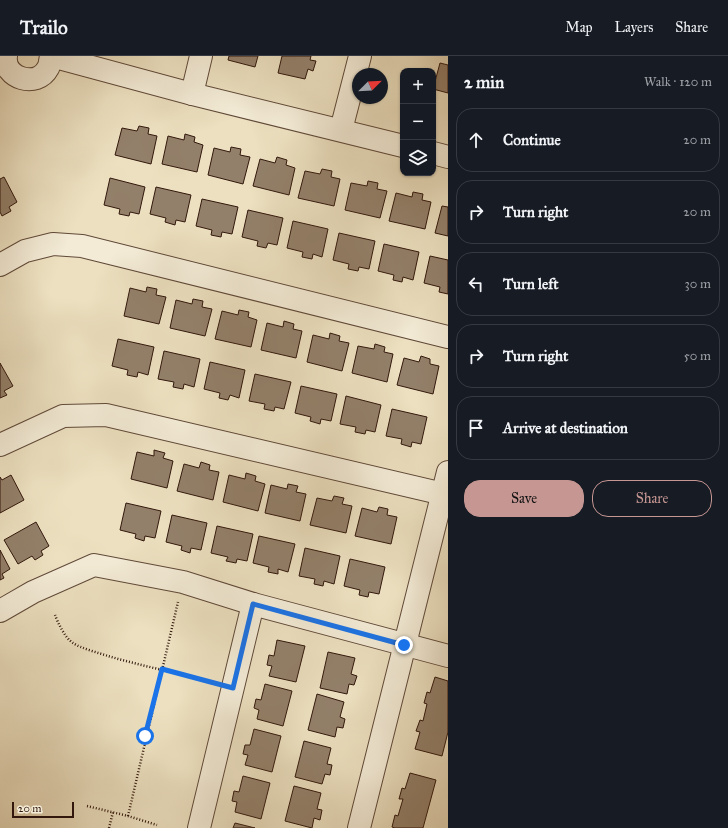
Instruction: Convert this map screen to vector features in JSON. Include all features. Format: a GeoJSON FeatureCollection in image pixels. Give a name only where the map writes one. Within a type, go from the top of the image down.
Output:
{"type":"FeatureCollection","features":[{"type":"Feature","properties":{"kind":"street"},"geometry":{"type":"LineString","coordinates":[[4,61],[12,74],[24,80],[37,78],[48,69],[51,56],[192,94],[400,145]]}},
{"type":"Feature","properties":{"kind":"street"},"geometry":{"type":"LineString","coordinates":[[192,94],[201,56]]}},
{"type":"Feature","properties":{"kind":"street"},"geometry":{"type":"LineString","coordinates":[[341,130],[360,56]]}},
{"type":"Feature","properties":{"kind":"street"},"geometry":{"type":"LineString","coordinates":[[436,154],[448,157]]}},
{"type":"Feature","properties":{"kind":"street"},"geometry":{"type":"LineString","coordinates":[[0,265],[25,251],[53,244],[82,246],[448,336]]}},
{"type":"Feature","properties":{"kind":"street"},"geometry":{"type":"LineString","coordinates":[[0,445],[63,416],[106,415],[445,495]]}},
{"type":"Feature","properties":{"kind":"street"},"geometry":{"type":"LineString","coordinates":[[359,828],[404,645],[445,495],[448,472]]}},
{"type":"Feature","properties":{"kind":"street"},"geometry":{"type":"LineString","coordinates":[[0,611],[33,592],[94,565],[183,582],[253,604],[448,656]]}},
{"type":"Feature","properties":{"kind":"street"},"geometry":{"type":"LineString","coordinates":[[198,828],[253,604]]}},
{"type":"Feature","properties":{"kind":"path"},"geometry":{"type":"LineString","coordinates":[[128,816],[183,582]]}},
{"type":"Feature","properties":{"kind":"path"},"geometry":{"type":"LineString","coordinates":[[55,615],[60,627],[72,643],[122,660],[233,688]]}},
{"type":"Feature","properties":{"kind":"path"},"geometry":{"type":"LineString","coordinates":[[87,806],[128,816],[156,825]]}},
{"type":"Feature","properties":{"kind":"path"},"geometry":{"type":"LineString","coordinates":[[109,828],[113,812]]}},
{"type":"Feature","properties":{"kind":"building"},"geometry":{"type":"Polygon","coordinates":[[[229,56],[258,56],[255,67],[228,60],[229,56]]]}},
{"type":"Feature","properties":{"kind":"building"},"geometry":{"type":"Polygon","coordinates":[[[282,56],[311,56],[310,60],[316,61],[313,71],[308,69],[305,79],[278,73],[282,56]]]}},
{"type":"Feature","properties":{"kind":"building"},"geometry":{"type":"Polygon","coordinates":[[[440,63],[448,65],[448,93],[436,90],[436,78],[440,63]]]}},
{"type":"Feature","properties":{"kind":"building"},"geometry":{"type":"Polygon","coordinates":[[[139,126],[149,128],[148,134],[157,136],[151,164],[115,155],[122,128],[137,131],[139,126]]]}},
{"type":"Feature","properties":{"kind":"building"},"geometry":{"type":"Polygon","coordinates":[[[185,134],[195,137],[194,142],[203,145],[197,172],[162,164],[168,136],[184,140],[185,134]]]}},
{"type":"Feature","properties":{"kind":"building"},"geometry":{"type":"Polygon","coordinates":[[[231,147],[241,149],[240,155],[250,157],[243,184],[208,175],[214,148],[230,152],[231,147]]]}},
{"type":"Feature","properties":{"kind":"building"},"geometry":{"type":"Polygon","coordinates":[[[277,157],[287,160],[286,165],[295,168],[289,195],[253,186],[260,159],[275,163],[277,157]]]}},
{"type":"Feature","properties":{"kind":"building"},"geometry":{"type":"Polygon","coordinates":[[[322,169],[332,171],[331,177],[340,179],[334,206],[298,198],[305,171],[320,174],[322,169]]]}},
{"type":"Feature","properties":{"kind":"building"},"geometry":{"type":"Polygon","coordinates":[[[4,177],[17,202],[9,207],[11,211],[2,216],[0,212],[0,179],[4,177]]]}},
{"type":"Feature","properties":{"kind":"building"},"geometry":{"type":"Polygon","coordinates":[[[110,178],[145,187],[139,214],[130,212],[129,216],[119,214],[120,209],[104,205],[110,178]]]}},
{"type":"Feature","properties":{"kind":"building"},"geometry":{"type":"Polygon","coordinates":[[[368,181],[378,183],[377,189],[387,191],[380,218],[345,210],[351,183],[367,186],[368,181]]]}},
{"type":"Feature","properties":{"kind":"building"},"geometry":{"type":"Polygon","coordinates":[[[156,187],[191,195],[185,222],[176,220],[175,225],[165,222],[166,218],[150,214],[156,187]]]}},
{"type":"Feature","properties":{"kind":"building"},"geometry":{"type":"Polygon","coordinates":[[[413,192],[423,194],[422,200],[431,202],[425,229],[389,221],[396,193],[412,197],[413,192]]]}},
{"type":"Feature","properties":{"kind":"building"},"geometry":{"type":"Polygon","coordinates":[[[202,199],[238,207],[232,234],[222,232],[221,237],[211,235],[212,230],[196,226],[202,199]]]}},
{"type":"Feature","properties":{"kind":"building"},"geometry":{"type":"Polygon","coordinates":[[[442,206],[448,207],[448,236],[435,233],[442,206]]]}},
{"type":"Feature","properties":{"kind":"building"},"geometry":{"type":"Polygon","coordinates":[[[248,210],[283,218],[277,245],[268,243],[266,248],[257,246],[258,241],[242,237],[248,210]]]}},
{"type":"Feature","properties":{"kind":"building"},"geometry":{"type":"Polygon","coordinates":[[[293,221],[328,229],[322,257],[313,254],[312,259],[302,257],[303,252],[287,248],[293,221]]]}},
{"type":"Feature","properties":{"kind":"building"},"geometry":{"type":"Polygon","coordinates":[[[339,233],[375,241],[369,269],[359,267],[358,271],[348,269],[349,264],[333,260],[339,233]]]}},
{"type":"Feature","properties":{"kind":"building"},"geometry":{"type":"Polygon","coordinates":[[[384,244],[419,252],[413,280],[403,277],[402,282],[393,280],[394,275],[378,271],[384,244]]]}},
{"type":"Feature","properties":{"kind":"building"},"geometry":{"type":"Polygon","coordinates":[[[430,256],[448,260],[448,294],[439,292],[440,287],[424,283],[430,256]]]}},
{"type":"Feature","properties":{"kind":"building"},"geometry":{"type":"Polygon","coordinates":[[[147,287],[157,289],[156,295],[166,297],[159,324],[124,316],[130,288],[146,292],[147,287]]]}},
{"type":"Feature","properties":{"kind":"building"},"geometry":{"type":"Polygon","coordinates":[[[193,299],[203,301],[202,307],[212,309],[205,336],[170,328],[176,300],[192,304],[193,299]]]}},
{"type":"Feature","properties":{"kind":"building"},"geometry":{"type":"Polygon","coordinates":[[[239,310],[249,312],[248,317],[257,320],[251,347],[215,339],[222,311],[238,315],[239,310]]]}},
{"type":"Feature","properties":{"kind":"building"},"geometry":{"type":"Polygon","coordinates":[[[284,321],[294,324],[293,329],[302,331],[296,358],[261,350],[267,323],[283,327],[284,321]]]}},
{"type":"Feature","properties":{"kind":"building"},"geometry":{"type":"Polygon","coordinates":[[[330,333],[340,336],[339,341],[349,343],[342,371],[307,362],[313,335],[329,339],[330,333]]]}},
{"type":"Feature","properties":{"kind":"building"},"geometry":{"type":"Polygon","coordinates":[[[118,339],[154,347],[148,375],[138,372],[137,377],[127,375],[128,370],[112,366],[118,339]]]}},
{"type":"Feature","properties":{"kind":"building"},"geometry":{"type":"Polygon","coordinates":[[[375,344],[385,347],[384,352],[393,354],[387,382],[352,373],[358,346],[374,349],[375,344]]]}},
{"type":"Feature","properties":{"kind":"building"},"geometry":{"type":"Polygon","coordinates":[[[164,351],[200,359],[194,387],[184,384],[183,389],[173,387],[174,382],[158,379],[164,351]]]}},
{"type":"Feature","properties":{"kind":"building"},"geometry":{"type":"Polygon","coordinates":[[[421,356],[430,359],[430,364],[439,366],[433,394],[397,385],[404,358],[419,362],[421,356]]]}},
{"type":"Feature","properties":{"kind":"building"},"geometry":{"type":"Polygon","coordinates":[[[210,362],[245,370],[239,398],[230,395],[228,400],[219,398],[220,393],[204,389],[210,362]]]}},
{"type":"Feature","properties":{"kind":"building"},"geometry":{"type":"Polygon","coordinates":[[[0,363],[13,386],[4,391],[7,395],[0,398],[0,363]]]}},
{"type":"Feature","properties":{"kind":"building"},"geometry":{"type":"Polygon","coordinates":[[[255,374],[291,382],[284,409],[275,407],[274,411],[264,409],[265,404],[249,401],[255,374]]]}},
{"type":"Feature","properties":{"kind":"building"},"geometry":{"type":"Polygon","coordinates":[[[301,386],[337,394],[331,421],[321,419],[320,424],[310,421],[311,417],[295,413],[301,386]]]}},
{"type":"Feature","properties":{"kind":"building"},"geometry":{"type":"Polygon","coordinates":[[[346,396],[381,405],[375,432],[366,430],[365,434],[355,432],[356,427],[340,424],[346,396]]]}},
{"type":"Feature","properties":{"kind":"building"},"geometry":{"type":"Polygon","coordinates":[[[392,409],[427,417],[421,444],[412,442],[411,447],[401,444],[402,439],[386,436],[392,409]]]}},
{"type":"Feature","properties":{"kind":"building"},"geometry":{"type":"Polygon","coordinates":[[[154,450],[165,453],[163,458],[173,461],[167,488],[131,479],[137,452],[154,456],[154,450]]]}},
{"type":"Feature","properties":{"kind":"building"},"geometry":{"type":"Polygon","coordinates":[[[201,462],[210,465],[209,470],[219,472],[213,500],[177,491],[184,464],[199,468],[201,462]]]}},
{"type":"Feature","properties":{"kind":"building"},"geometry":{"type":"Polygon","coordinates":[[[246,473],[256,476],[255,481],[265,484],[258,511],[223,502],[229,475],[245,479],[246,473]]]}},
{"type":"Feature","properties":{"kind":"building"},"geometry":{"type":"Polygon","coordinates":[[[11,475],[24,500],[0,513],[0,477],[2,480],[11,475]]]}},
{"type":"Feature","properties":{"kind":"building"},"geometry":{"type":"Polygon","coordinates":[[[288,484],[298,486],[296,492],[306,494],[300,521],[265,513],[271,485],[287,489],[288,484]]]}},
{"type":"Feature","properties":{"kind":"building"},"geometry":{"type":"Polygon","coordinates":[[[334,496],[344,498],[342,504],[352,506],[346,533],[310,525],[317,498],[332,501],[334,496]]]}},
{"type":"Feature","properties":{"kind":"building"},"geometry":{"type":"Polygon","coordinates":[[[126,503],[161,511],[155,538],[145,536],[144,541],[135,538],[136,534],[120,530],[126,503]]]}},
{"type":"Feature","properties":{"kind":"building"},"geometry":{"type":"Polygon","coordinates":[[[379,507],[388,509],[387,515],[397,517],[391,544],[355,536],[362,508],[377,512],[379,507]]]}},
{"type":"Feature","properties":{"kind":"building"},"geometry":{"type":"Polygon","coordinates":[[[172,515],[207,523],[201,550],[191,548],[190,553],[181,550],[182,546],[166,542],[172,515]]]}},
{"type":"Feature","properties":{"kind":"building"},"geometry":{"type":"Polygon","coordinates":[[[36,522],[49,546],[41,551],[43,555],[35,560],[32,556],[18,564],[4,540],[36,522]]]}},
{"type":"Feature","properties":{"kind":"building"},"geometry":{"type":"Polygon","coordinates":[[[217,526],[253,534],[247,561],[237,559],[236,563],[226,561],[228,557],[211,553],[217,526]]]}},
{"type":"Feature","properties":{"kind":"building"},"geometry":{"type":"Polygon","coordinates":[[[259,536],[295,544],[288,572],[278,569],[278,574],[268,572],[269,567],[253,563],[259,536]]]}},
{"type":"Feature","properties":{"kind":"building"},"geometry":{"type":"Polygon","coordinates":[[[305,548],[340,556],[334,584],[324,581],[323,586],[314,584],[315,579],[299,576],[305,548]]]}},
{"type":"Feature","properties":{"kind":"building"},"geometry":{"type":"Polygon","coordinates":[[[0,550],[10,569],[2,574],[4,578],[0,580],[0,550]]]}},
{"type":"Feature","properties":{"kind":"building"},"geometry":{"type":"Polygon","coordinates":[[[350,559],[385,567],[379,594],[369,592],[368,597],[359,595],[360,590],[344,586],[350,559]]]}},
{"type":"Feature","properties":{"kind":"building"},"geometry":{"type":"Polygon","coordinates":[[[277,640],[305,646],[296,682],[269,676],[272,666],[267,665],[269,655],[274,656],[277,640]]]}},
{"type":"Feature","properties":{"kind":"building"},"geometry":{"type":"Polygon","coordinates":[[[328,652],[355,658],[351,674],[357,676],[354,685],[349,684],[347,694],[320,688],[328,652]]]}},
{"type":"Feature","properties":{"kind":"building"},"geometry":{"type":"Polygon","coordinates":[[[435,677],[448,681],[448,732],[442,756],[415,749],[420,732],[416,731],[420,720],[423,721],[427,704],[424,703],[427,692],[430,693],[435,677]]]}},
{"type":"Feature","properties":{"kind":"building"},"geometry":{"type":"Polygon","coordinates":[[[265,684],[292,691],[283,726],[257,719],[259,710],[254,708],[256,699],[261,700],[265,684]]]}},
{"type":"Feature","properties":{"kind":"building"},"geometry":{"type":"Polygon","coordinates":[[[317,694],[344,702],[340,717],[345,719],[343,728],[337,727],[335,737],[308,730],[317,694]]]}},
{"type":"Feature","properties":{"kind":"building"},"geometry":{"type":"Polygon","coordinates":[[[254,729],[281,736],[272,772],[245,765],[248,755],[243,754],[245,745],[250,745],[254,729]]]}},
{"type":"Feature","properties":{"kind":"building"},"geometry":{"type":"Polygon","coordinates":[[[304,741],[331,748],[327,764],[332,765],[330,775],[325,774],[322,784],[295,777],[304,741]]]}},
{"type":"Feature","properties":{"kind":"building"},"geometry":{"type":"Polygon","coordinates":[[[410,773],[436,780],[423,828],[395,828],[392,827],[395,815],[398,816],[403,799],[399,799],[402,788],[405,789],[410,773]]]}},
{"type":"Feature","properties":{"kind":"building"},"geometry":{"type":"Polygon","coordinates":[[[243,776],[270,783],[261,819],[235,812],[237,802],[232,801],[234,791],[239,792],[243,776]]]}},
{"type":"Feature","properties":{"kind":"building"},"geometry":{"type":"Polygon","coordinates":[[[294,786],[321,793],[317,809],[322,810],[320,820],[314,818],[312,828],[285,821],[294,786]]]}},
{"type":"Feature","properties":{"kind":"building"},"geometry":{"type":"Polygon","coordinates":[[[235,823],[255,828],[233,828],[235,823]]]}},
{"type":"Feature","properties":{"kind":"route"},"geometry":{"type":"LineString","coordinates":[[145,736],[162,669],[233,688],[253,604],[404,645]]}}]}
